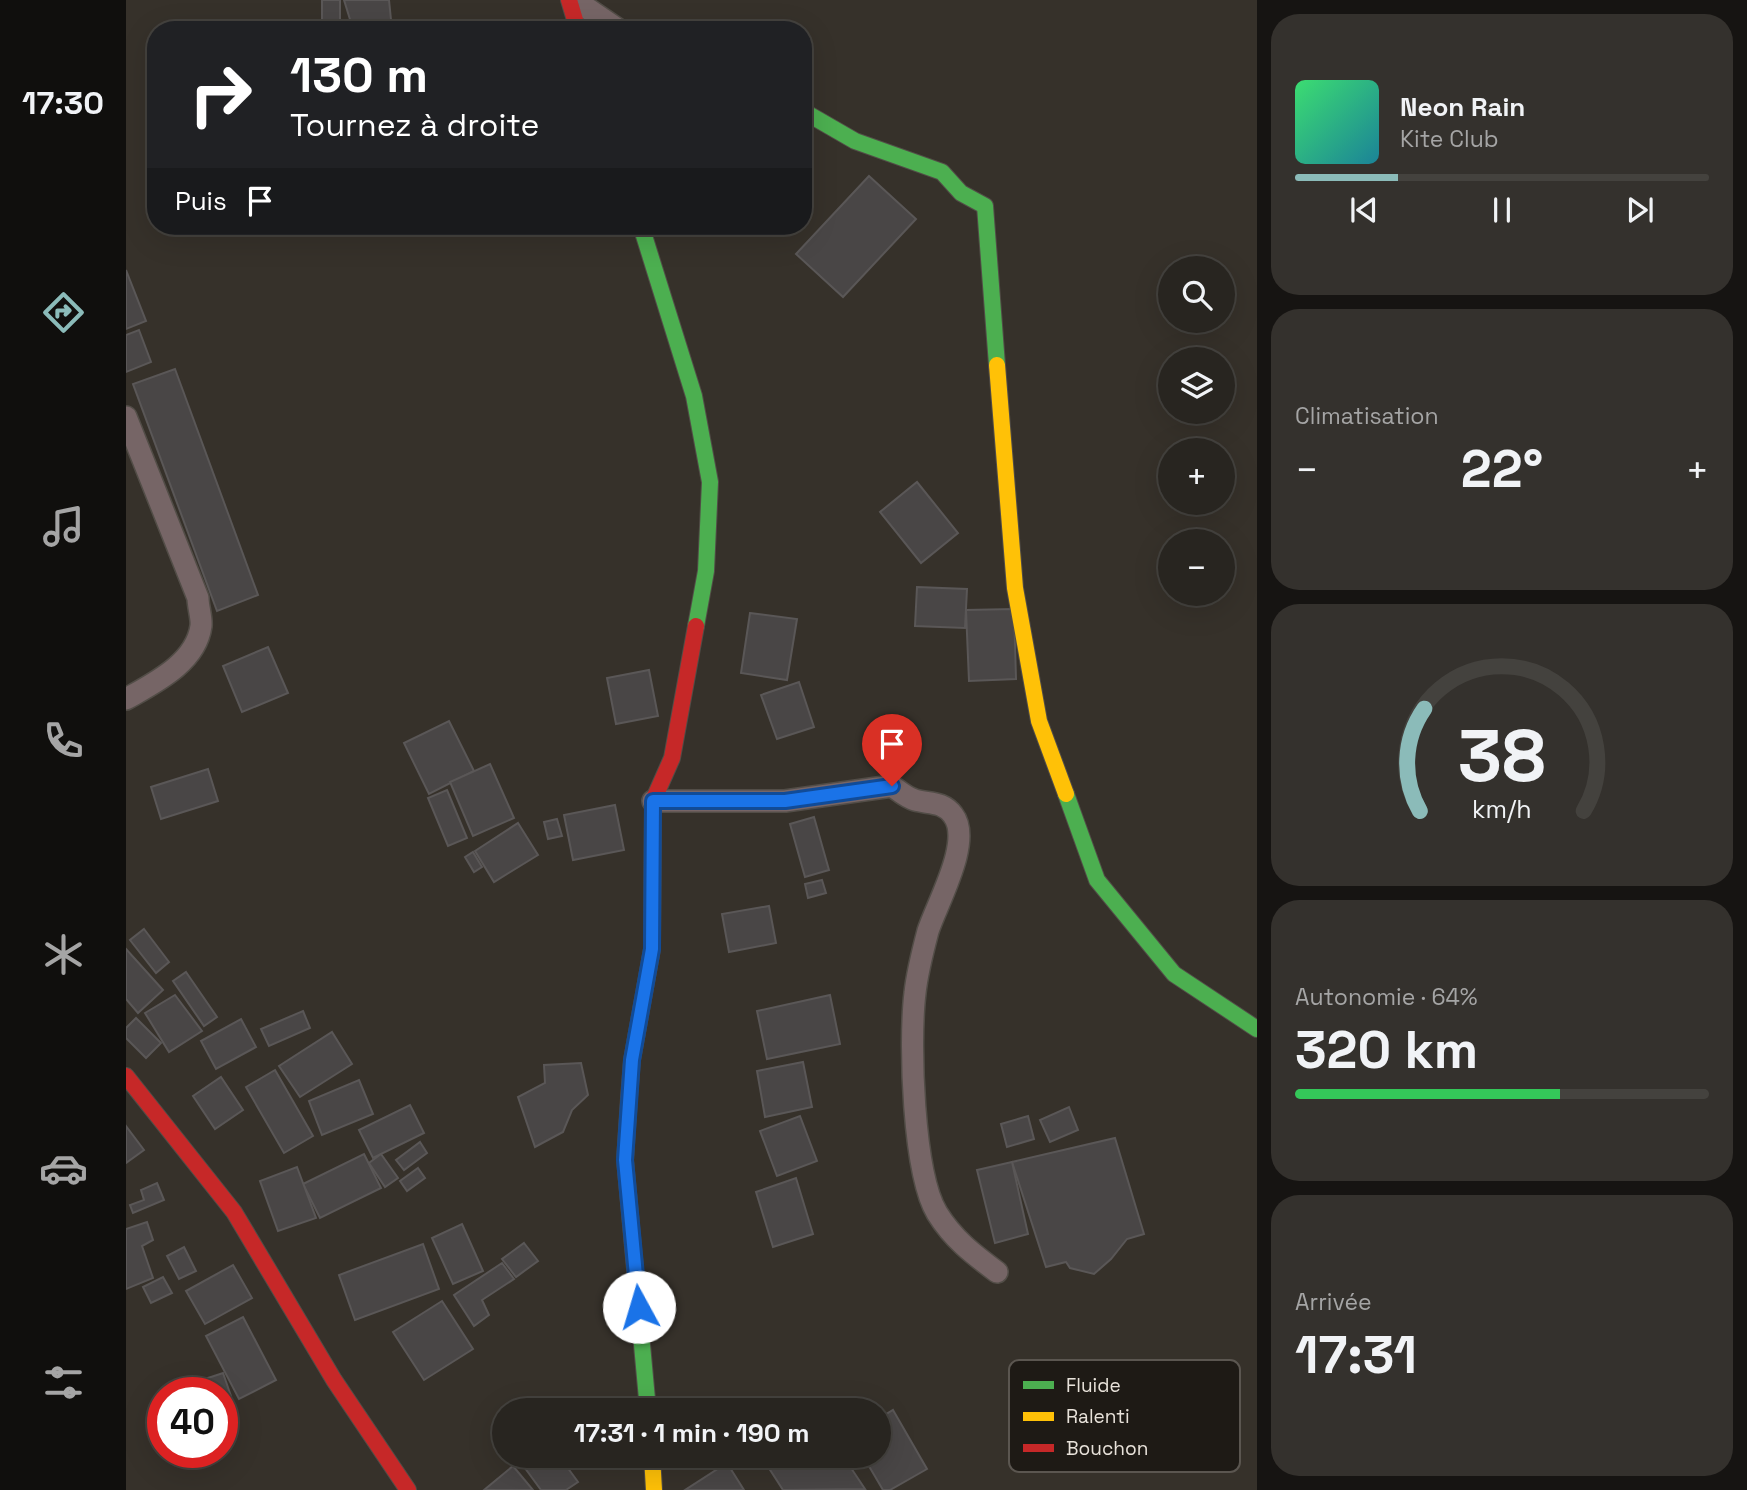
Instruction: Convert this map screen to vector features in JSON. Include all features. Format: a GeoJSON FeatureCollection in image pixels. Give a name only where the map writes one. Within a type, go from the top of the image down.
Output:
{"type":"FeatureCollection","features":[{"type":"Feature","properties":{"kind":"street"},"geometry":{"type":"LineString","coordinates":[[569,0],[575,21]]}},
{"type":"Feature","properties":{"kind":"street"},"geometry":{"type":"LineString","coordinates":[[575,0],[606,21]]}},
{"type":"Feature","properties":{"kind":"street"},"geometry":{"type":"LineString","coordinates":[[812,116],[855,141],[942,172],[961,193],[985,206],[1015,588],[1039,721],[1097,880],[1174,974],[1257,1029]]}},
{"type":"Feature","properties":{"kind":"street"},"geometry":{"type":"LineString","coordinates":[[644,235],[694,396],[710,482],[706,571],[672,758],[653,801],[652,949],[632,1060],[625,1160],[647,1398]]}},
{"type":"Feature","properties":{"kind":"street"},"geometry":{"type":"LineString","coordinates":[[126,417],[198,598],[201,627],[187,656],[160,680],[126,699]]}},
{"type":"Feature","properties":{"kind":"street"},"geometry":{"type":"LineString","coordinates":[[653,801],[785,801],[892,786],[912,800],[936,802],[953,815],[959,836],[951,873],[929,930],[915,994],[914,1099],[922,1172],[935,1211],[957,1243],[997,1272]]}},
{"type":"Feature","properties":{"kind":"street"},"geometry":{"type":"LineString","coordinates":[[126,1076],[234,1212],[334,1380],[408,1490]]}},
{"type":"Feature","properties":{"kind":"street"},"geometry":{"type":"LineString","coordinates":[[653,1468],[654,1490]]}},
{"type":"Feature","properties":{"kind":"building"},"geometry":{"type":"Polygon","coordinates":[[[322,0],[340,0],[340,21],[322,21],[322,0]]]}},
{"type":"Feature","properties":{"kind":"building"},"geometry":{"type":"Polygon","coordinates":[[[344,0],[389,0],[391,20],[350,21],[344,0]]]}},
{"type":"Feature","properties":{"kind":"building"},"geometry":{"type":"Polygon","coordinates":[[[869,176],[916,219],[843,297],[796,254],[869,176]]]}},
{"type":"Feature","properties":{"kind":"building"},"geometry":{"type":"Polygon","coordinates":[[[126,270],[146,321],[126,329],[126,270]]]}},
{"type":"Feature","properties":{"kind":"building"},"geometry":{"type":"Polygon","coordinates":[[[139,330],[151,362],[126,372],[126,335],[139,330]]]}},
{"type":"Feature","properties":{"kind":"building"},"geometry":{"type":"Polygon","coordinates":[[[175,369],[258,595],[217,611],[133,384],[175,369]]]}},
{"type":"Feature","properties":{"kind":"building"},"geometry":{"type":"Polygon","coordinates":[[[917,482],[958,533],[921,563],[880,512],[917,482]]]}},
{"type":"Feature","properties":{"kind":"building"},"geometry":{"type":"Polygon","coordinates":[[[917,587],[967,589],[965,628],[915,626],[917,587]]]}},
{"type":"Feature","properties":{"kind":"building"},"geometry":{"type":"Polygon","coordinates":[[[1014,609],[1016,679],[969,681],[966,610],[1014,609]]]}},
{"type":"Feature","properties":{"kind":"building"},"geometry":{"type":"Polygon","coordinates":[[[750,613],[797,619],[787,680],[741,673],[750,613]]]}},
{"type":"Feature","properties":{"kind":"building"},"geometry":{"type":"Polygon","coordinates":[[[268,647],[288,693],[242,712],[223,666],[268,647]]]}},
{"type":"Feature","properties":{"kind":"building"},"geometry":{"type":"Polygon","coordinates":[[[649,670],[658,716],[616,724],[607,678],[649,670]]]}},
{"type":"Feature","properties":{"kind":"building"},"geometry":{"type":"Polygon","coordinates":[[[799,682],[814,727],[777,739],[761,695],[799,682]]]}},
{"type":"Feature","properties":{"kind":"building"},"geometry":{"type":"Polygon","coordinates":[[[449,721],[474,771],[429,794],[404,743],[449,721]]]}},
{"type":"Feature","properties":{"kind":"building"},"geometry":{"type":"Polygon","coordinates":[[[490,764],[514,818],[473,836],[450,782],[490,764]]]}},
{"type":"Feature","properties":{"kind":"building"},"geometry":{"type":"Polygon","coordinates":[[[208,769],[218,801],[161,819],[151,787],[208,769]]]}},
{"type":"Feature","properties":{"kind":"building"},"geometry":{"type":"Polygon","coordinates":[[[447,790],[467,838],[448,846],[428,798],[447,790]]]}},
{"type":"Feature","properties":{"kind":"building"},"geometry":{"type":"Polygon","coordinates":[[[615,805],[624,850],[573,860],[564,815],[615,805]]]}},
{"type":"Feature","properties":{"kind":"building"},"geometry":{"type":"Polygon","coordinates":[[[814,817],[829,870],[805,877],[790,824],[814,817]]]}},
{"type":"Feature","properties":{"kind":"building"},"geometry":{"type":"Polygon","coordinates":[[[557,819],[562,836],[548,839],[544,822],[557,819]]]}},
{"type":"Feature","properties":{"kind":"building"},"geometry":{"type":"Polygon","coordinates":[[[518,823],[538,855],[494,882],[475,851],[518,823]]]}},
{"type":"Feature","properties":{"kind":"building"},"geometry":{"type":"Polygon","coordinates":[[[473,852],[482,867],[474,872],[465,857],[473,852]]]}},
{"type":"Feature","properties":{"kind":"building"},"geometry":{"type":"Polygon","coordinates":[[[822,880],[826,893],[808,898],[805,884],[822,880]]]}},
{"type":"Feature","properties":{"kind":"building"},"geometry":{"type":"Polygon","coordinates":[[[769,906],[776,943],[729,952],[722,914],[769,906]]]}},
{"type":"Feature","properties":{"kind":"building"},"geometry":{"type":"Polygon","coordinates":[[[144,929],[169,962],[156,973],[130,940],[144,929]]]}},
{"type":"Feature","properties":{"kind":"building"},"geometry":{"type":"Polygon","coordinates":[[[126,949],[163,990],[138,1013],[126,999],[126,949]]]}},
{"type":"Feature","properties":{"kind":"building"},"geometry":{"type":"Polygon","coordinates":[[[186,972],[217,1017],[204,1026],[173,981],[186,972]]]}},
{"type":"Feature","properties":{"kind":"building"},"geometry":{"type":"Polygon","coordinates":[[[175,995],[202,1031],[169,1052],[145,1013],[175,995]]]}},
{"type":"Feature","properties":{"kind":"building"},"geometry":{"type":"Polygon","coordinates":[[[830,995],[840,1044],[767,1059],[757,1011],[830,995]]]}},
{"type":"Feature","properties":{"kind":"building"},"geometry":{"type":"Polygon","coordinates":[[[303,1011],[310,1028],[269,1046],[261,1029],[303,1011]]]}},
{"type":"Feature","properties":{"kind":"building"},"geometry":{"type":"Polygon","coordinates":[[[136,1018],[161,1043],[146,1058],[126,1038],[126,1028],[136,1018]]]}},
{"type":"Feature","properties":{"kind":"building"},"geometry":{"type":"Polygon","coordinates":[[[241,1019],[256,1047],[216,1069],[201,1041],[241,1019]]]}},
{"type":"Feature","properties":{"kind":"building"},"geometry":{"type":"Polygon","coordinates":[[[332,1032],[352,1064],[300,1097],[279,1066],[332,1032]]]}},
{"type":"Feature","properties":{"kind":"building"},"geometry":{"type":"Polygon","coordinates":[[[803,1062],[812,1107],[765,1117],[757,1071],[803,1062]]]}},
{"type":"Feature","properties":{"kind":"building"},"geometry":{"type":"Polygon","coordinates":[[[581,1063],[588,1095],[572,1110],[563,1132],[535,1147],[518,1097],[545,1083],[544,1065],[581,1063]]]}},
{"type":"Feature","properties":{"kind":"building"},"geometry":{"type":"Polygon","coordinates":[[[275,1070],[313,1136],[284,1153],[246,1087],[275,1070]]]}},
{"type":"Feature","properties":{"kind":"building"},"geometry":{"type":"Polygon","coordinates":[[[221,1077],[243,1110],[215,1129],[193,1096],[221,1077]]]}},
{"type":"Feature","properties":{"kind":"building"},"geometry":{"type":"Polygon","coordinates":[[[359,1080],[373,1114],[322,1135],[309,1101],[359,1080]]]}},
{"type":"Feature","properties":{"kind":"building"},"geometry":{"type":"Polygon","coordinates":[[[410,1105],[424,1133],[373,1158],[359,1130],[410,1105]]]}},
{"type":"Feature","properties":{"kind":"building"},"geometry":{"type":"Polygon","coordinates":[[[1069,1107],[1078,1130],[1050,1142],[1040,1120],[1069,1107]]]}},
{"type":"Feature","properties":{"kind":"building"},"geometry":{"type":"Polygon","coordinates":[[[800,1116],[817,1161],[777,1176],[760,1131],[800,1116]]]}},
{"type":"Feature","properties":{"kind":"building"},"geometry":{"type":"Polygon","coordinates":[[[1028,1116],[1034,1139],[1007,1147],[1001,1124],[1028,1116]]]}},
{"type":"Feature","properties":{"kind":"building"},"geometry":{"type":"Polygon","coordinates":[[[126,1126],[144,1150],[126,1163],[126,1126]]]}},
{"type":"Feature","properties":{"kind":"building"},"geometry":{"type":"Polygon","coordinates":[[[1115,1138],[1144,1234],[1127,1239],[1094,1274],[1070,1268],[1066,1262],[1046,1267],[1012,1162],[1115,1138]]]}},
{"type":"Feature","properties":{"kind":"building"},"geometry":{"type":"Polygon","coordinates":[[[420,1142],[427,1153],[404,1170],[396,1160],[420,1142]]]}},
{"type":"Feature","properties":{"kind":"building"},"geometry":{"type":"Polygon","coordinates":[[[364,1154],[381,1188],[320,1218],[303,1184],[364,1154]]]}},
{"type":"Feature","properties":{"kind":"building"},"geometry":{"type":"Polygon","coordinates":[[[381,1154],[398,1178],[385,1187],[369,1163],[381,1154]]]}},
{"type":"Feature","properties":{"kind":"building"},"geometry":{"type":"Polygon","coordinates":[[[1012,1162],[1028,1234],[995,1243],[977,1170],[1012,1162]]]}},
{"type":"Feature","properties":{"kind":"building"},"geometry":{"type":"Polygon","coordinates":[[[297,1167],[316,1218],[278,1231],[260,1181],[297,1167]]]}},
{"type":"Feature","properties":{"kind":"building"},"geometry":{"type":"Polygon","coordinates":[[[418,1168],[425,1178],[407,1191],[400,1181],[418,1168]]]}},
{"type":"Feature","properties":{"kind":"building"},"geometry":{"type":"Polygon","coordinates":[[[796,1178],[813,1234],[773,1247],[756,1192],[796,1178]]]}},
{"type":"Feature","properties":{"kind":"building"},"geometry":{"type":"Polygon","coordinates":[[[157,1183],[164,1200],[133,1213],[130,1205],[144,1200],[141,1190],[157,1183]]]}},
{"type":"Feature","properties":{"kind":"building"},"geometry":{"type":"Polygon","coordinates":[[[147,1222],[153,1240],[142,1246],[153,1278],[126,1289],[126,1229],[147,1222]]]}},
{"type":"Feature","properties":{"kind":"building"},"geometry":{"type":"Polygon","coordinates":[[[462,1224],[483,1271],[453,1284],[432,1238],[462,1224]]]}},
{"type":"Feature","properties":{"kind":"building"},"geometry":{"type":"Polygon","coordinates":[[[524,1243],[538,1261],[516,1277],[502,1259],[524,1243]]]}},
{"type":"Feature","properties":{"kind":"building"},"geometry":{"type":"Polygon","coordinates":[[[423,1244],[439,1289],[355,1320],[339,1275],[423,1244]]]}},
{"type":"Feature","properties":{"kind":"building"},"geometry":{"type":"Polygon","coordinates":[[[184,1247],[196,1271],[179,1279],[167,1256],[184,1247]]]}},
{"type":"Feature","properties":{"kind":"building"},"geometry":{"type":"Polygon","coordinates":[[[502,1263],[514,1279],[482,1300],[489,1315],[474,1326],[454,1295],[502,1263]]]}},
{"type":"Feature","properties":{"kind":"building"},"geometry":{"type":"Polygon","coordinates":[[[233,1265],[252,1298],[205,1324],[186,1291],[233,1265]]]}},
{"type":"Feature","properties":{"kind":"building"},"geometry":{"type":"Polygon","coordinates":[[[163,1277],[172,1293],[151,1303],[143,1287],[163,1277]]]}},
{"type":"Feature","properties":{"kind":"building"},"geometry":{"type":"Polygon","coordinates":[[[442,1301],[473,1349],[424,1380],[393,1332],[442,1301]]]}},
{"type":"Feature","properties":{"kind":"building"},"geometry":{"type":"Polygon","coordinates":[[[243,1317],[276,1380],[239,1399],[238,1377],[227,1377],[206,1336],[243,1317]]]}},
{"type":"Feature","properties":{"kind":"building"},"geometry":{"type":"Polygon","coordinates":[[[893,1410],[927,1469],[890,1490],[883,1490],[870,1468],[891,1468],[893,1410]]]}},
{"type":"Feature","properties":{"kind":"building"},"geometry":{"type":"Polygon","coordinates":[[[511,1468],[515,1468],[533,1490],[484,1490],[511,1468]]]}},
{"type":"Feature","properties":{"kind":"building"},"geometry":{"type":"Polygon","coordinates":[[[525,1468],[568,1468],[578,1482],[566,1490],[541,1490],[525,1468]]]}},
{"type":"Feature","properties":{"kind":"building"},"geometry":{"type":"Polygon","coordinates":[[[719,1468],[730,1468],[744,1490],[685,1490],[719,1468]]]}},
{"type":"Feature","properties":{"kind":"building"},"geometry":{"type":"Polygon","coordinates":[[[769,1468],[851,1468],[865,1489],[783,1490],[769,1468]]]}},
{"type":"Feature","properties":{"kind":"traffic: fast"},"geometry":{"type":"LineString","coordinates":[[812,116],[855,141],[942,172],[961,193],[985,206],[997,365]]}},
{"type":"Feature","properties":{"kind":"traffic: fast"},"geometry":{"type":"LineString","coordinates":[[644,235],[694,396],[710,482],[706,571],[696,626]]}},
{"type":"Feature","properties":{"kind":"traffic: fast"},"geometry":{"type":"LineString","coordinates":[[1066,794],[1097,880],[1174,974],[1257,1029]]}},
{"type":"Feature","properties":{"kind":"traffic: fast"},"geometry":{"type":"LineString","coordinates":[[629,1098],[625,1160],[647,1398]]}},
{"type":"Feature","properties":{"kind":"traffic: slow"},"geometry":{"type":"LineString","coordinates":[[997,365],[1015,588],[1039,721],[1066,794]]}},
{"type":"Feature","properties":{"kind":"traffic: slow"},"geometry":{"type":"LineString","coordinates":[[653,1468],[654,1490]]}},
{"type":"Feature","properties":{"kind":"traffic: jam"},"geometry":{"type":"LineString","coordinates":[[569,0],[575,21]]}},
{"type":"Feature","properties":{"kind":"traffic: jam"},"geometry":{"type":"LineString","coordinates":[[629,1098],[632,1060],[652,949],[653,801],[672,758],[696,626]]}},
{"type":"Feature","properties":{"kind":"traffic: jam"},"geometry":{"type":"LineString","coordinates":[[126,1076],[234,1212],[334,1380],[408,1490]]}},
{"type":"Feature","properties":{"kind":"route"},"geometry":{"type":"LineString","coordinates":[[639,1307],[625,1160],[632,1060],[652,949],[653,801],[785,801],[892,786]]}}]}
